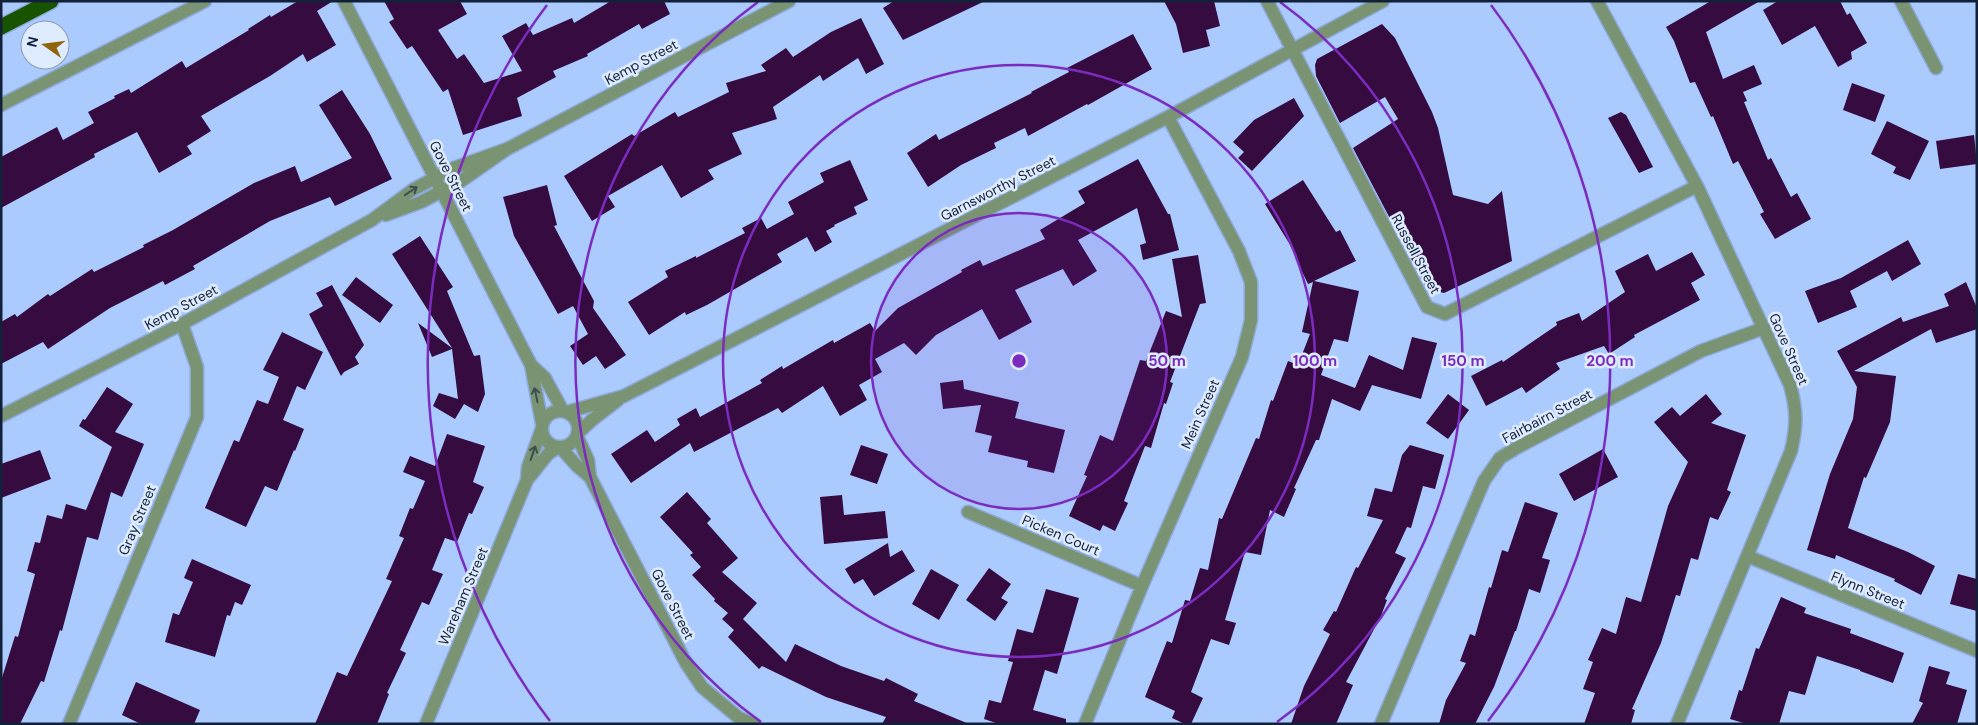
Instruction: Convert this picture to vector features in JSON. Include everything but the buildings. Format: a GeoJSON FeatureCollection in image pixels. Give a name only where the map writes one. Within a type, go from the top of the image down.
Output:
{"type":"FeatureCollection","features":[{"type":"Feature","properties":{"kind":"highway"},"geometry":{"type":"LineString","coordinates":[[1,27],[51,1]]}},
{"type":"Feature","properties":{"kind":"street"},"geometry":{"type":"LineString","coordinates":[[1,105],[193,5],[205,1]]}},
{"type":"Feature","properties":{"kind":"street","name":"Gove Street"},"geometry":{"type":"LineString","coordinates":[[344,1],[531,365],[542,426]]}},
{"type":"Feature","properties":{"kind":"street","name":"Kemp Street"},"geometry":{"type":"LineString","coordinates":[[372,220],[421,202],[442,191],[507,149],[789,1]]}},
{"type":"Feature","properties":{"kind":"street","name":"Russell Street"},"geometry":{"type":"LineString","coordinates":[[1267,1],[1427,307],[1437,312],[1445,314],[1697,186]]}},
{"type":"Feature","properties":{"kind":"street","name":"Garnsworthy Street"},"geometry":{"type":"LineString","coordinates":[[577,435],[592,420],[624,396],[1168,117],[1382,1]]}},
{"type":"Feature","properties":{"kind":"street","name":"Gove Street"},"geometry":{"type":"LineString","coordinates":[[1597,1],[1697,186],[1790,385],[1796,408],[1795,433],[1791,451],[1677,724]]}},
{"type":"Feature","properties":{"kind":"street"},"geometry":{"type":"LineString","coordinates":[[1901,1],[1936,68]]}},
{"type":"Feature","properties":{"kind":"street","name":"Mein Street"},"geometry":{"type":"LineString","coordinates":[[1085,724],[1142,586],[1242,357],[1251,320],[1250,282],[1239,251],[1168,117]]}},
{"type":"Feature","properties":{"kind":"street","name":"Kemp Street"},"geometry":{"type":"LineString","coordinates":[[1,416],[182,324],[372,220],[414,189],[454,168],[507,149]]}},
{"type":"Feature","properties":{"kind":"street","name":"Gray Street"},"geometry":{"type":"LineString","coordinates":[[69,724],[197,417],[197,367],[182,324]]}},
{"type":"Feature","properties":{"kind":"street","name":"Fairbairn Street"},"geometry":{"type":"LineString","coordinates":[[1381,724],[1484,481],[1500,458],[1701,351],[1764,328]]}},
{"type":"Feature","properties":{"kind":"street","name":"Gove Street"},"geometry":{"type":"LineString","coordinates":[[531,365],[545,378],[565,411]]}},
{"type":"Feature","properties":{"kind":"street","name":"Garnsworthy Street"},"geometry":{"type":"LineString","coordinates":[[565,411],[624,396]]}},
{"type":"Feature","properties":{"kind":"street"},"geometry":{"type":"LineString","coordinates":[[565,411],[576,422],[577,435],[570,444],[559,447],[547,442],[543,437],[542,426],[548,415],[552,412],[565,411]]}},
{"type":"Feature","properties":{"kind":"street","name":"Wareham Street"},"geometry":{"type":"LineString","coordinates":[[527,480],[528,467],[542,426]]}},
{"type":"Feature","properties":{"kind":"street","name":"Gove Street"},"geometry":{"type":"LineString","coordinates":[[577,435],[588,460],[590,477],[686,663],[702,687],[739,718],[754,724]]}},
{"type":"Feature","properties":{"kind":"street","name":"Gove Street"},"geometry":{"type":"LineString","coordinates":[[559,447],[590,477]]}},
{"type":"Feature","properties":{"kind":"street","name":"Wareham Street"},"geometry":{"type":"LineString","coordinates":[[426,724],[527,480],[548,454],[559,447]]}},
{"type":"Feature","properties":{"kind":"street","name":"Picken Court"},"geometry":{"type":"LineString","coordinates":[[968,512],[1142,586]]}},
{"type":"Feature","properties":{"kind":"street","name":"Flynn Street"},"geometry":{"type":"LineString","coordinates":[[1747,556],[1977,651]]}}]}
